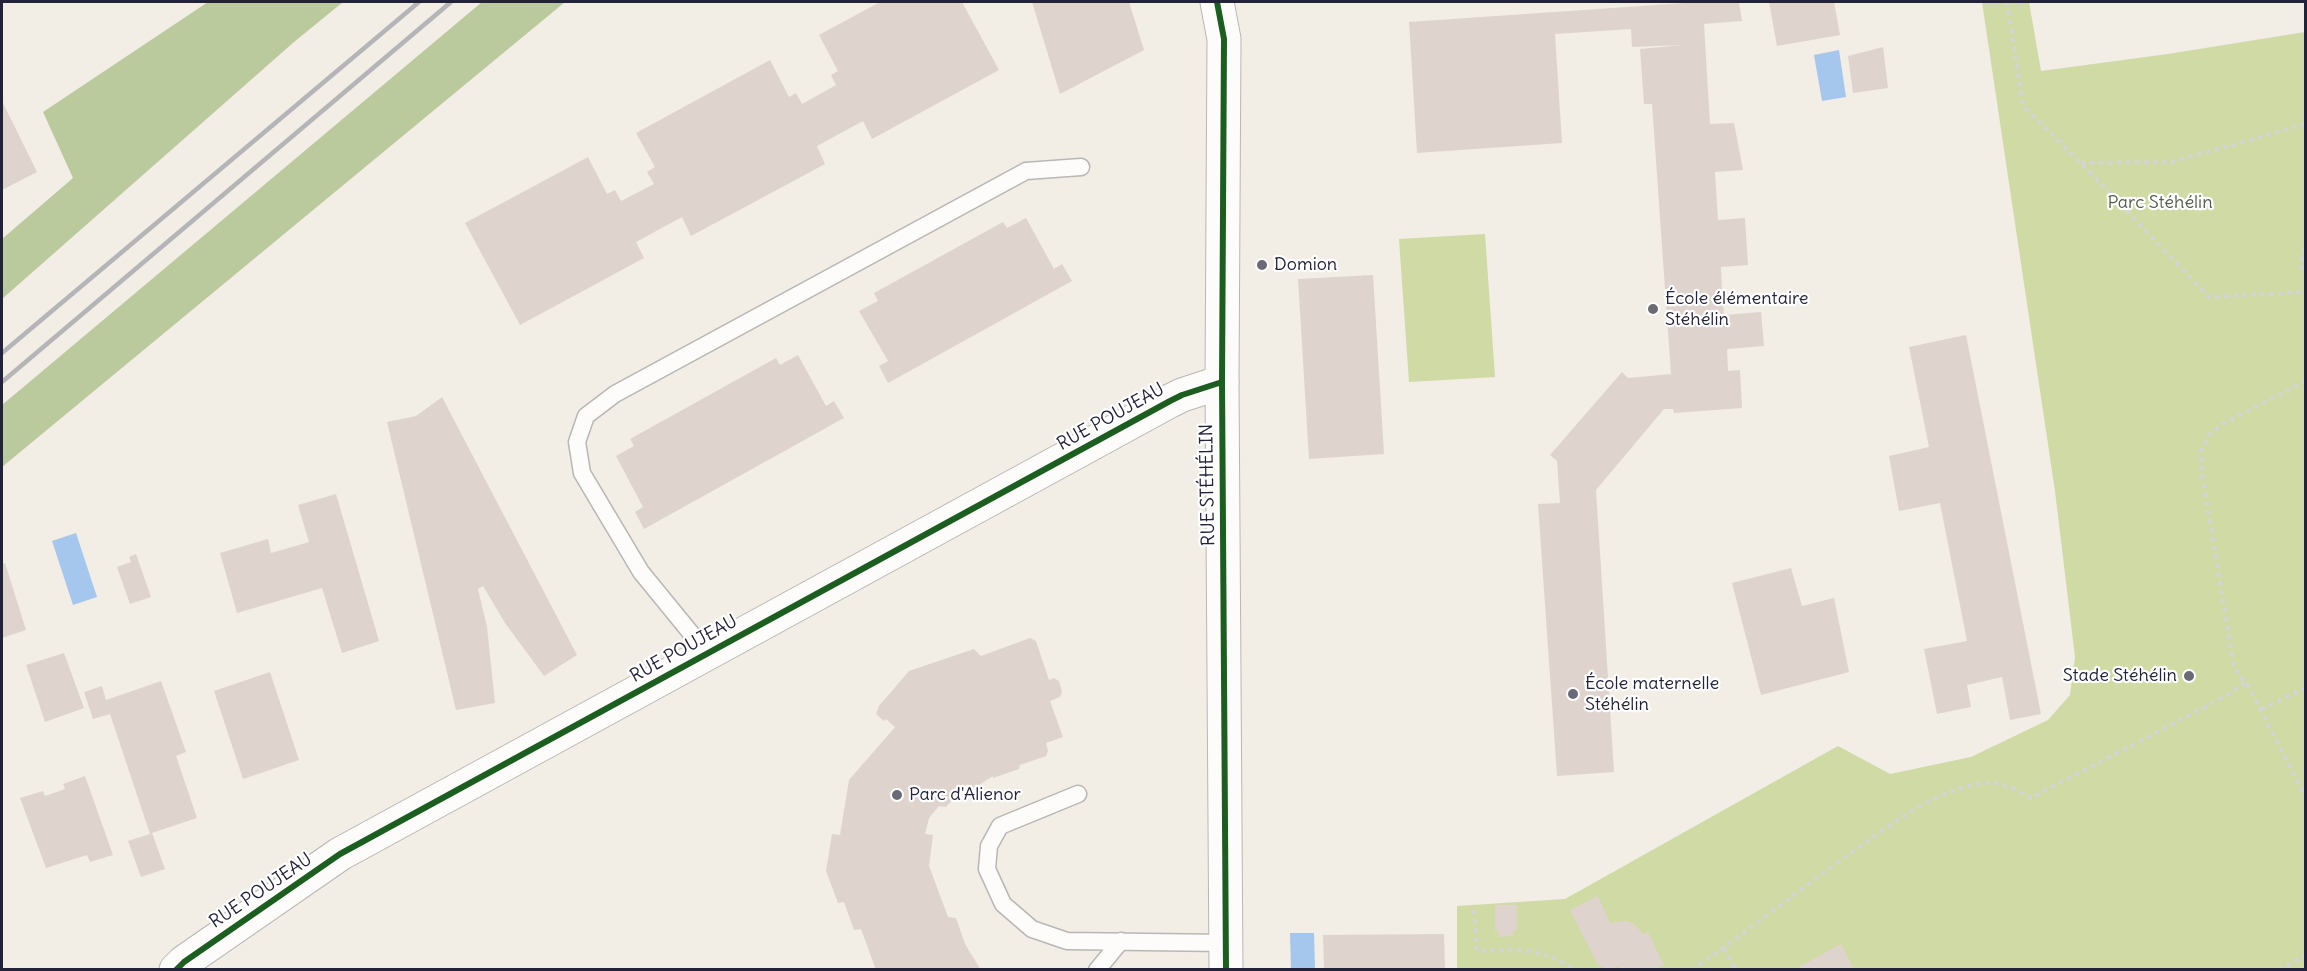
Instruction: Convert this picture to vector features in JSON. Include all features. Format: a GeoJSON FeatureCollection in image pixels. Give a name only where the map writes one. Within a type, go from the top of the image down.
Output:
{"type":"FeatureCollection","features":[{"type":"Feature","properties":{"kind":"street","name":"RUE STÉHÉLIN"},"geometry":{"type":"LineString","coordinates":[[1217,2],[1224,39],[1222,382],[1226,956]]}},
{"type":"Feature","properties":{"kind":"street","name":"RUE POUJEAU"},"geometry":{"type":"LineString","coordinates":[[176,969],[340,854],[1170,401],[1222,382]]}},
{"type":"Feature","properties":{"kind":"lane"},"geometry":{"type":"LineString","coordinates":[[708,654],[642,572],[582,473],[577,442],[586,416],[615,394],[1026,171],[1081,167]]}},
{"type":"Feature","properties":{"kind":"lane"},"geometry":{"type":"LineString","coordinates":[[1078,794],[1000,826],[989,846],[987,869],[1003,904],[1032,929],[1067,941],[1121,941],[1226,956]]}},
{"type":"Feature","properties":{"kind":"lane"},"geometry":{"type":"LineString","coordinates":[[1096,969],[1121,941]]}},
{"type":"Feature","properties":{"kind":"path"},"geometry":{"type":"LineString","coordinates":[[2007,2],[2023,106],[2210,297],[2306,292]]}},
{"type":"Feature","properties":{"kind":"path"},"geometry":{"type":"LineString","coordinates":[[2081,163],[2172,162],[2306,124]]}},
{"type":"Feature","properties":{"kind":"path"},"geometry":{"type":"LineString","coordinates":[[2306,239],[2301,266],[2306,271]]}},
{"type":"Feature","properties":{"kind":"path"},"geometry":{"type":"LineString","coordinates":[[2306,381],[2224,423],[2210,434],[2201,451],[2202,474],[2234,667],[2246,682],[2261,709],[2306,798]]}},
{"type":"Feature","properties":{"kind":"path"},"geometry":{"type":"LineString","coordinates":[[1691,969],[1724,948],[1888,827],[1946,793],[1986,782],[2011,787],[2031,798],[2224,697],[2246,682]]}},
{"type":"Feature","properties":{"kind":"path"},"geometry":{"type":"LineString","coordinates":[[2261,709],[2306,688]]}},
{"type":"Feature","properties":{"kind":"path"},"geometry":{"type":"LineString","coordinates":[[1474,910],[1477,951],[1527,949],[1563,961],[1573,969]]}},
{"type":"Feature","properties":{"kind":"path"},"geometry":{"type":"LineString","coordinates":[[1724,948],[1736,969]]}},
{"type":"Feature","properties":{"kind":"path"},"geometry":{"type":"LineString","coordinates":[[2279,969],[2306,955]]}},
{"type":"Feature","properties":{"kind":"green space"},"geometry":{"type":"Polygon","coordinates":[[[208,2],[343,2],[294,42],[2,299],[2,239],[73,178],[43,112],[208,2]]]}},
{"type":"Feature","properties":{"kind":"green space"},"geometry":{"type":"Polygon","coordinates":[[[482,2],[565,2],[2,467],[2,405],[482,2]]]}},
{"type":"Feature","properties":{"kind":"green space","name":"Stade Stéhélin"},"geometry":{"type":"Polygon","coordinates":[[[1982,2],[2029,2],[2041,71],[2305,32],[2305,969],[1457,969],[1457,906],[1565,899],[1838,746],[1890,774],[1971,757],[2048,720],[2070,695],[2075,657],[2055,491],[1982,2]]]}},
{"type":"Feature","properties":{"kind":"green space"},"geometry":{"type":"Polygon","coordinates":[[[1485,234],[1495,377],[1409,382],[1399,239],[1485,234]]]}},
{"type":"Feature","properties":{"kind":"water"},"geometry":{"type":"Polygon","coordinates":[[[1839,50],[1846,97],[1822,101],[1814,55],[1839,50]]]}},
{"type":"Feature","properties":{"kind":"water"},"geometry":{"type":"Polygon","coordinates":[[[76,533],[97,597],[73,605],[52,541],[76,533]]]}},
{"type":"Feature","properties":{"kind":"water"},"geometry":{"type":"Polygon","coordinates":[[[1290,933],[1314,933],[1315,969],[1291,969],[1290,933]]]}},
{"type":"Feature","properties":{"kind":"building"},"geometry":{"type":"Polygon","coordinates":[[[880,2],[962,2],[999,70],[872,139],[863,121],[817,146],[825,164],[691,236],[682,217],[636,242],[644,258],[520,325],[465,223],[588,157],[607,194],[615,190],[621,201],[654,184],[647,172],[655,167],[636,133],[770,60],[789,97],[796,93],[802,104],[836,85],[831,75],[838,71],[819,35],[880,2]]]}},
{"type":"Feature","properties":{"kind":"building"},"geometry":{"type":"Polygon","coordinates":[[[1032,2],[1129,2],[1144,50],[1060,94],[1032,2]]]}},
{"type":"Feature","properties":{"kind":"building"},"geometry":{"type":"Polygon","coordinates":[[[1699,2],[1739,2],[1742,21],[1704,24],[1710,124],[1734,123],[1743,170],[1715,172],[1718,220],[1745,218],[1748,265],[1721,267],[1722,292],[1724,315],[1761,312],[1764,346],[1727,349],[1728,371],[1740,370],[1742,408],[1674,413],[1673,409],[1664,409],[1596,490],[1614,772],[1557,776],[1538,504],[1560,503],[1557,461],[1550,455],[1622,372],[1628,378],[1671,374],[1652,104],[1644,104],[1640,49],[1683,45],[1632,47],[1631,29],[1555,34],[1562,143],[1417,153],[1409,22],[1699,2]]]}},
{"type":"Feature","properties":{"kind":"building"},"geometry":{"type":"Polygon","coordinates":[[[1769,2],[1834,2],[1840,35],[1777,46],[1769,2]]]}},
{"type":"Feature","properties":{"kind":"building"},"geometry":{"type":"Polygon","coordinates":[[[1883,47],[1888,88],[1853,93],[1848,56],[1883,47]]]}},
{"type":"Feature","properties":{"kind":"building"},"geometry":{"type":"Polygon","coordinates":[[[2,101],[37,172],[2,190],[2,101]]]}},
{"type":"Feature","properties":{"kind":"building"},"geometry":{"type":"Polygon","coordinates":[[[1026,218],[1054,269],[1062,264],[1072,281],[888,383],[879,366],[888,361],[859,311],[878,301],[874,293],[1003,222],[1007,228],[1026,218]]]}},
{"type":"Feature","properties":{"kind":"building"},"geometry":{"type":"Polygon","coordinates":[[[1373,275],[1384,454],[1309,459],[1298,279],[1373,275]]]}},
{"type":"Feature","properties":{"kind":"building"},"geometry":{"type":"Polygon","coordinates":[[[1966,335],[2041,714],[2010,720],[2002,677],[1967,685],[1971,707],[1937,714],[1924,649],[1967,641],[1940,503],[1899,511],[1889,456],[1929,447],[1909,347],[1966,335]]]}},
{"type":"Feature","properties":{"kind":"building"},"geometry":{"type":"Polygon","coordinates":[[[798,355],[826,406],[834,401],[844,418],[644,529],[635,512],[643,507],[616,456],[634,446],[630,439],[776,358],[780,365],[798,355]]]}},
{"type":"Feature","properties":{"kind":"building"},"geometry":{"type":"Polygon","coordinates":[[[442,397],[577,655],[544,676],[505,623],[483,586],[478,589],[487,627],[495,703],[456,710],[387,422],[416,416],[442,397]]]}},
{"type":"Feature","properties":{"kind":"building"},"geometry":{"type":"Polygon","coordinates":[[[336,494],[379,641],[342,653],[322,588],[237,613],[220,553],[268,539],[271,553],[309,542],[298,505],[336,494]]]}},
{"type":"Feature","properties":{"kind":"building"},"geometry":{"type":"Polygon","coordinates":[[[136,554],[151,597],[130,604],[117,567],[131,562],[129,557],[136,554]]]}},
{"type":"Feature","properties":{"kind":"building"},"geometry":{"type":"Polygon","coordinates":[[[5,563],[26,630],[2,638],[2,564],[5,563]]]}},
{"type":"Feature","properties":{"kind":"building"},"geometry":{"type":"Polygon","coordinates":[[[1791,568],[1802,606],[1834,598],[1849,672],[1761,695],[1732,583],[1791,568]]]}},
{"type":"Feature","properties":{"kind":"building","name":"Parc d'Alienor"},"geometry":{"type":"Polygon","coordinates":[[[1030,638],[1036,641],[1049,680],[1054,678],[1059,681],[1062,692],[1060,697],[1050,701],[1063,737],[1046,743],[1048,751],[1046,756],[1020,765],[1019,769],[993,778],[993,776],[976,787],[970,788],[967,784],[946,807],[939,806],[929,818],[925,834],[933,835],[929,866],[948,917],[956,918],[965,944],[981,970],[876,970],[861,929],[854,930],[844,902],[838,903],[826,871],[832,834],[840,835],[849,780],[895,727],[876,714],[879,706],[909,671],[974,649],[981,656],[1030,638]]]}},
{"type":"Feature","properties":{"kind":"building"},"geometry":{"type":"Polygon","coordinates":[[[64,653],[84,708],[45,722],[26,665],[64,653]]]}},
{"type":"Feature","properties":{"kind":"building"},"geometry":{"type":"Polygon","coordinates":[[[270,672],[299,760],[243,779],[214,691],[270,672]]]}},
{"type":"Feature","properties":{"kind":"building"},"geometry":{"type":"Polygon","coordinates":[[[161,681],[186,752],[176,756],[197,818],[152,833],[165,869],[141,877],[128,841],[150,834],[110,714],[93,719],[84,692],[102,686],[106,700],[161,681]]]}},
{"type":"Feature","properties":{"kind":"building"},"geometry":{"type":"Polygon","coordinates":[[[85,776],[113,855],[90,862],[87,855],[46,868],[20,798],[43,791],[45,796],[65,789],[63,784],[85,776]]]}},
{"type":"Feature","properties":{"kind":"building"},"geometry":{"type":"Polygon","coordinates":[[[1598,896],[1610,923],[1626,921],[1634,924],[1643,934],[1648,932],[1664,965],[1653,970],[1620,970],[1618,966],[1612,969],[1604,968],[1597,963],[1570,910],[1598,896]]]}},
{"type":"Feature","properties":{"kind":"building"},"geometry":{"type":"Polygon","coordinates":[[[1495,905],[1517,905],[1517,930],[1513,931],[1513,936],[1499,937],[1499,931],[1495,931],[1495,905]]]}},
{"type":"Feature","properties":{"kind":"building"},"geometry":{"type":"Polygon","coordinates":[[[1444,934],[1445,968],[1324,970],[1323,935],[1444,934]]]}},
{"type":"Feature","properties":{"kind":"building"},"geometry":{"type":"Polygon","coordinates":[[[1841,944],[1854,970],[1793,970],[1841,944]]]}},
{"type":"Feature","properties":{"kind":"railway"},"geometry":{"type":"LineString","coordinates":[[2,353],[419,2]]}},
{"type":"Feature","properties":{"kind":"railway"},"geometry":{"type":"LineString","coordinates":[[2,382],[451,2]]}},
{"type":"Feature","properties":{"kind":"cycle path"},"geometry":{"type":"LineString","coordinates":[[1217,2],[1224,39],[1222,382],[1226,970]]}},
{"type":"Feature","properties":{"kind":"cycle path"},"geometry":{"type":"LineString","coordinates":[[176,970],[184,962],[340,854],[1170,401],[1222,382]]}},
{"type":"Feature","properties":{"kind":"place","name":"Domion"},"geometry":{"type":"Point","coordinates":[1262,265]}},
{"type":"Feature","properties":{"kind":"place","name":"École élémentaire Stéhélin"},"geometry":{"type":"Point","coordinates":[1653,309]}},
{"type":"Feature","properties":{"kind":"place","name":"Stade Stéhélin"},"geometry":{"type":"Point","coordinates":[2189,676]}},
{"type":"Feature","properties":{"kind":"place","name":"École maternelle Stéhélin"},"geometry":{"type":"Point","coordinates":[1573,694]}},
{"type":"Feature","properties":{"kind":"place","name":"Parc d'Alienor"},"geometry":{"type":"Point","coordinates":[897,795]}},
{"type":"Feature","properties":{"kind":"park label","name":"Parc Stéhélin"},"geometry":{"type":"Point","coordinates":[2160,203]}}]}
